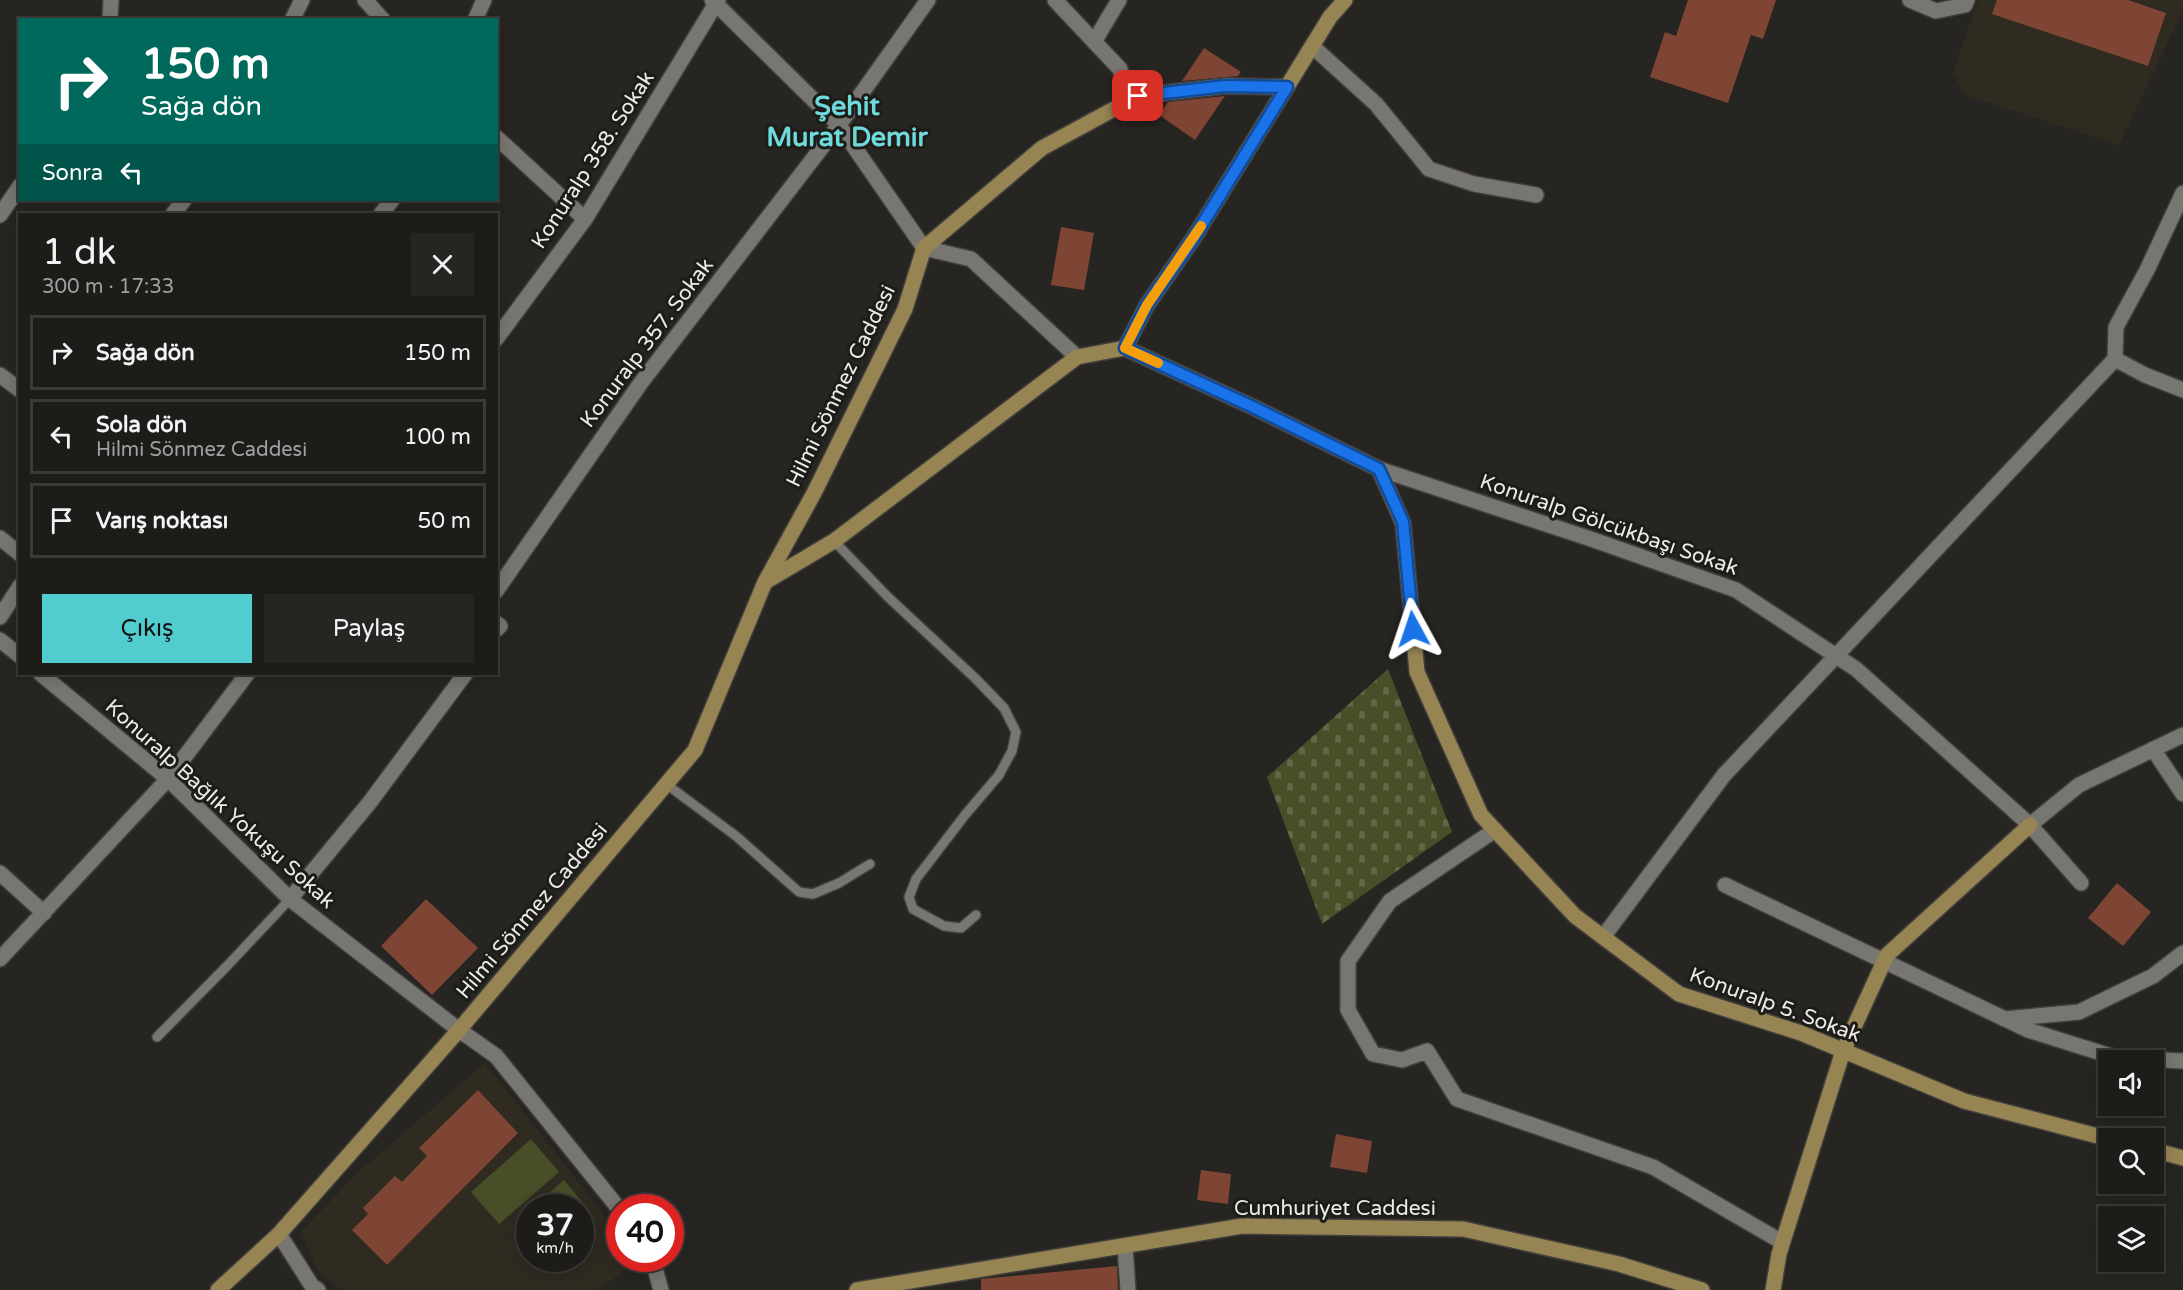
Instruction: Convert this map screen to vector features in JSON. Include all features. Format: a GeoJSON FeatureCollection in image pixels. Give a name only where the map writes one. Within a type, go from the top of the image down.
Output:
{"type":"FeatureCollection","features":[{"type":"Feature","properties":{"kind":"street"},"geometry":{"type":"LineString","coordinates":[[110,18],[111,0]]}},
{"type":"Feature","properties":{"kind":"street"},"geometry":{"type":"LineString","coordinates":[[293,18],[302,0]]}},
{"type":"Feature","properties":{"kind":"street"},"geometry":{"type":"LineString","coordinates":[[365,0],[381,18]]}},
{"type":"Feature","properties":{"kind":"street"},"geometry":{"type":"LineString","coordinates":[[477,18],[484,0]]}},
{"type":"Feature","properties":{"kind":"street","name":"Konuralp 357. Sokak"},"geometry":{"type":"LineString","coordinates":[[498,588],[640,384],[839,125],[928,0]]}},
{"type":"Feature","properties":{"kind":"street"},"geometry":{"type":"LineString","coordinates":[[1055,0],[1120,69],[1129,100]]}},
{"type":"Feature","properties":{"kind":"street"},"geometry":{"type":"LineString","coordinates":[[1094,42],[1119,0]]}},
{"type":"Feature","properties":{"kind":"street"},"geometry":{"type":"LineString","coordinates":[[1125,348],[1147,305],[1193,239],[1330,17],[1345,0]]}},
{"type":"Feature","properties":{"kind":"street"},"geometry":{"type":"LineString","coordinates":[[1910,0],[1936,11],[1965,5],[1967,0]]}},
{"type":"Feature","properties":{"kind":"street"},"geometry":{"type":"LineString","coordinates":[[715,1],[839,125],[924,248],[971,260],[1077,357]]}},
{"type":"Feature","properties":{"kind":"street","name":"Konuralp 358. Sokak"},"geometry":{"type":"LineString","coordinates":[[498,336],[585,219],[715,1]]}},
{"type":"Feature","properties":{"kind":"street"},"geometry":{"type":"LineString","coordinates":[[1312,46],[1376,104],[1429,168],[1473,184],[1536,195]]}},
{"type":"Feature","properties":{"kind":"street"},"geometry":{"type":"LineString","coordinates":[[924,248],[1042,148],[1138,96],[1225,86],[1287,87]]}},
{"type":"Feature","properties":{"kind":"street"},"geometry":{"type":"LineString","coordinates":[[498,139],[585,219]]}},
{"type":"Feature","properties":{"kind":"street"},"geometry":{"type":"LineString","coordinates":[[0,216],[18,189]]}},
{"type":"Feature","properties":{"kind":"street"},"geometry":{"type":"LineString","coordinates":[[1603,937],[1724,775],[2115,359],[2116,327],[2147,270],[2183,193]]}},
{"type":"Feature","properties":{"kind":"street"},"geometry":{"type":"LineString","coordinates":[[382,213],[391,201]]}},
{"type":"Feature","properties":{"kind":"street","name":"Hilmi Sönmez Caddesi"},"geometry":{"type":"LineString","coordinates":[[218,1290],[279,1234],[459,1030],[695,750],[765,582],[814,493],[905,309],[924,248]]}},
{"type":"Feature","properties":{"kind":"street"},"geometry":{"type":"LineString","coordinates":[[765,582],[834,541],[1077,357],[1125,348],[1379,469]]}},
{"type":"Feature","properties":{"kind":"street"},"geometry":{"type":"LineString","coordinates":[[2115,359],[2145,375],[2183,390]]}},
{"type":"Feature","properties":{"kind":"street"},"geometry":{"type":"LineString","coordinates":[[0,375],[18,388]]}},
{"type":"Feature","properties":{"kind":"street","name":"Konuralp Gölcükbaşı Sokak"},"geometry":{"type":"LineString","coordinates":[[1379,469],[1736,590],[1856,669],[2030,825],[2081,883]]}},
{"type":"Feature","properties":{"kind":"street","name":"Konuralp 5. Sokak"},"geometry":{"type":"LineString","coordinates":[[1379,469],[1403,522],[1417,672],[1481,815],[1575,916],[1679,994],[1801,1033],[1964,1101],[2098,1136]]}},
{"type":"Feature","properties":{"kind":"street"},"geometry":{"type":"LineString","coordinates":[[0,538],[18,552]]}},
{"type":"Feature","properties":{"kind":"street"},"geometry":{"type":"LineString","coordinates":[[0,616],[18,589]]}},
{"type":"Feature","properties":{"kind":"street"},"geometry":{"type":"LineString","coordinates":[[0,639],[18,654]]}},
{"type":"Feature","properties":{"kind":"street","name":"Konuralp Bağlık Yokuşu Sokak"},"geometry":{"type":"LineString","coordinates":[[42,675],[168,779],[290,899],[496,1056],[607,1194]]}},
{"type":"Feature","properties":{"kind":"street"},"geometry":{"type":"LineString","coordinates":[[0,959],[168,779],[246,675]]}},
{"type":"Feature","properties":{"kind":"street"},"geometry":{"type":"LineString","coordinates":[[290,899],[370,802],[464,675]]}},
{"type":"Feature","properties":{"kind":"street"},"geometry":{"type":"LineString","coordinates":[[1773,1290],[1782,1242],[1843,1051],[1887,954],[2030,825],[2079,785],[2183,735]]}},
{"type":"Feature","properties":{"kind":"street"},"geometry":{"type":"LineString","coordinates":[[2153,749],[2183,794]]}},
{"type":"Feature","properties":{"kind":"street"},"geometry":{"type":"LineString","coordinates":[[1495,830],[1390,902],[1348,961],[1348,1010],[1372,1054],[1402,1060],[1427,1051],[1457,1100],[1653,1167],[1782,1242]]}},
{"type":"Feature","properties":{"kind":"street"},"geometry":{"type":"LineString","coordinates":[[0,873],[44,913]]}},
{"type":"Feature","properties":{"kind":"street"},"geometry":{"type":"LineString","coordinates":[[1725,885],[2028,1030],[2117,1058],[2183,1061]]}},
{"type":"Feature","properties":{"kind":"street"},"geometry":{"type":"LineString","coordinates":[[2004,1019],[2079,1012],[2153,976],[2183,953]]}},
{"type":"Feature","properties":{"kind":"street"},"geometry":{"type":"LineString","coordinates":[[2164,1153],[2183,1158]]}},
{"type":"Feature","properties":{"kind":"street","name":"Cumhuriyet Caddesi"},"geometry":{"type":"LineString","coordinates":[[857,1290],[1242,1226],[1463,1229],[1619,1264],[1702,1290]]}},
{"type":"Feature","properties":{"kind":"street"},"geometry":{"type":"LineString","coordinates":[[279,1234],[312,1286],[318,1290]]}},
{"type":"Feature","properties":{"kind":"street"},"geometry":{"type":"LineString","coordinates":[[1125,1246],[1128,1290]]}},
{"type":"Feature","properties":{"kind":"street"},"geometry":{"type":"LineString","coordinates":[[656,1272],[661,1290]]}},
{"type":"Feature","properties":{"kind":"lane"},"geometry":{"type":"LineString","coordinates":[[834,541],[888,597],[1004,708],[1016,732],[1012,751],[999,775],[916,879],[909,897],[913,909],[944,927],[961,928],[976,915]]}},
{"type":"Feature","properties":{"kind":"lane"},"geometry":{"type":"LineString","coordinates":[[666,784],[736,836],[799,892],[813,894],[839,883],[870,864]]}},
{"type":"Feature","properties":{"kind":"lane"},"geometry":{"type":"LineString","coordinates":[[157,1037],[290,899]]}},
{"type":"Feature","properties":{"kind":"shaded area"},"geometry":{"type":"Polygon","coordinates":[[[1978,0],[2183,0],[2183,10],[2119,145],[1965,95],[1953,73],[1978,0]]]}},
{"type":"Feature","properties":{"kind":"shaded area"},"geometry":{"type":"Polygon","coordinates":[[[485,1063],[588,1194],[516,1194],[516,1272],[594,1272],[594,1202],[606,1219],[606,1272],[624,1272],[596,1290],[341,1290],[319,1273],[301,1231],[363,1168],[485,1063]]]}},
{"type":"Feature","properties":{"kind":"green space"},"geometry":{"type":"Polygon","coordinates":[[[1388,669],[1452,832],[1322,924],[1267,777],[1388,669]]]}},
{"type":"Feature","properties":{"kind":"green space"},"geometry":{"type":"Polygon","coordinates":[[[531,1139],[559,1172],[534,1194],[516,1194],[516,1209],[499,1224],[471,1192],[531,1139]]]}},
{"type":"Feature","properties":{"kind":"green space"},"geometry":{"type":"Polygon","coordinates":[[[564,1180],[576,1194],[548,1194],[564,1180]]]}},
{"type":"Feature","properties":{"kind":"building"},"geometry":{"type":"Polygon","coordinates":[[[1688,0],[1776,0],[1763,39],[1751,35],[1728,103],[1650,77],[1665,32],[1676,36],[1688,0]]]}},
{"type":"Feature","properties":{"kind":"building"},"geometry":{"type":"Polygon","coordinates":[[[1997,0],[2128,0],[2166,13],[2148,66],[1992,14],[1997,0]]]}},
{"type":"Feature","properties":{"kind":"building"},"geometry":{"type":"Polygon","coordinates":[[[1204,48],[1241,72],[1238,76],[1182,81],[1204,48]]]}},
{"type":"Feature","properties":{"kind":"building"},"geometry":{"type":"Polygon","coordinates":[[[1225,96],[1195,140],[1159,115],[1168,102],[1225,96]]]}},
{"type":"Feature","properties":{"kind":"building"},"geometry":{"type":"Polygon","coordinates":[[[1061,227],[1094,233],[1084,290],[1051,285],[1061,227]]]}},
{"type":"Feature","properties":{"kind":"building"},"geometry":{"type":"Polygon","coordinates":[[[2117,883],[2151,912],[2123,946],[2088,918],[2117,883]]]}},
{"type":"Feature","properties":{"kind":"building"},"geometry":{"type":"Polygon","coordinates":[[[426,899],[478,948],[432,995],[381,946],[426,899]]]}},
{"type":"Feature","properties":{"kind":"building"},"geometry":{"type":"Polygon","coordinates":[[[478,1090],[518,1133],[387,1265],[352,1230],[368,1214],[363,1208],[395,1176],[402,1182],[427,1156],[419,1148],[478,1090]]]}},
{"type":"Feature","properties":{"kind":"building"},"geometry":{"type":"Polygon","coordinates":[[[1336,1134],[1372,1141],[1367,1173],[1330,1167],[1336,1134]]]}},
{"type":"Feature","properties":{"kind":"building"},"geometry":{"type":"Polygon","coordinates":[[[1201,1170],[1231,1174],[1228,1204],[1197,1200],[1201,1170]]]}},
{"type":"Feature","properties":{"kind":"building"},"geometry":{"type":"Polygon","coordinates":[[[1117,1266],[1118,1290],[981,1290],[981,1279],[1117,1266]]]}},
{"type":"Feature","properties":{"kind":"slow traffic"},"geometry":{"type":"LineString","coordinates":[[1158,363],[1125,348],[1147,305],[1201,226]]}},
{"type":"Feature","properties":{"kind":"district","name":"Şehit Murat Demir"},"geometry":{"type":"Point","coordinates":[847,122]}},
{"type":"Feature","properties":{"kind":"route"},"geometry":{"type":"LineString","coordinates":[[1138,96],[1225,86],[1287,87],[1193,239],[1147,305],[1125,348],[1379,469],[1403,522],[1413,629]]}}]}
